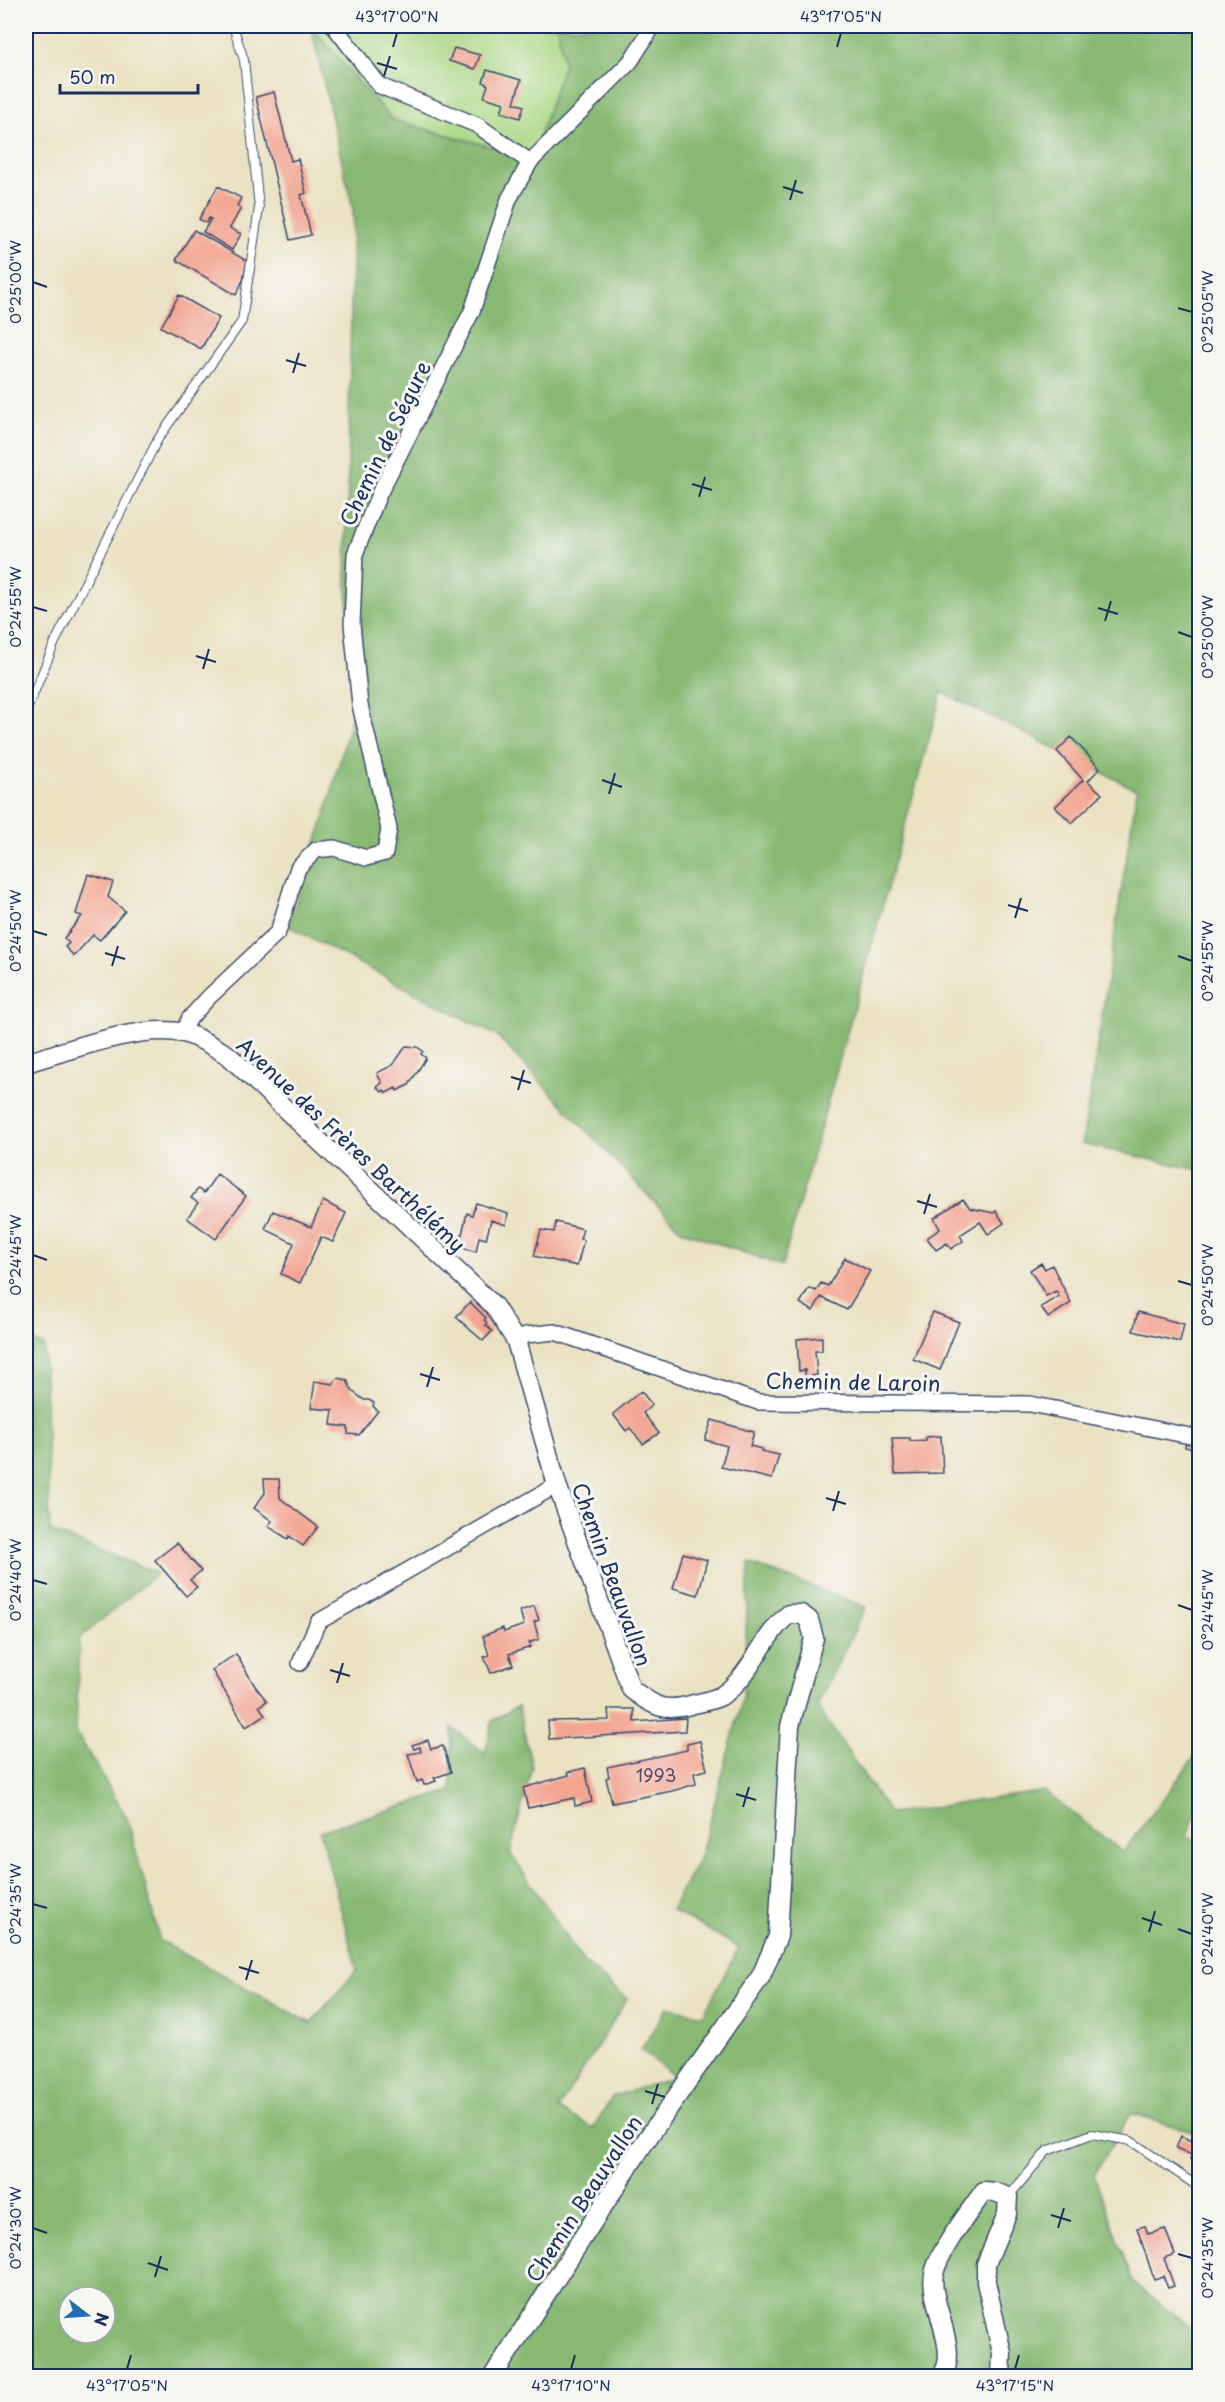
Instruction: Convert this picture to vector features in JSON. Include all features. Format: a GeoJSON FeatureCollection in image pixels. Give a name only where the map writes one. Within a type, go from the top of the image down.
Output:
{"type":"FeatureCollection","features":[{"type":"Feature","properties":{"kind":"street"},"geometry":{"type":"LineString","coordinates":[[334,26],[380,86],[477,125],[530,162]]}},
{"type":"Feature","properties":{"kind":"street","name":"Chemin de Ségure"},"geometry":{"type":"LineString","coordinates":[[183,1033],[189,1019],[209,997],[278,932],[298,868],[316,850],[334,849],[366,858],[385,853],[389,829],[360,705],[352,624],[355,554],[379,494],[472,311],[509,199],[530,162],[630,62],[652,26]]}},
{"type":"Feature","properties":{"kind":"street","name":"Avenue des Frères Barthélémy"},"geometry":{"type":"LineString","coordinates":[[26,1062],[113,1038],[153,1032],[183,1033],[228,1055],[494,1306],[516,1341]]}},
{"type":"Feature","properties":{"kind":"street","name":"Chemin de Laroin"},"geometry":{"type":"LineString","coordinates":[[516,1341],[526,1335],[555,1332],[758,1402],[1030,1404],[1200,1438]]}},
{"type":"Feature","properties":{"kind":"street","name":"Chemin Beauvallon"},"geometry":{"type":"LineString","coordinates":[[494,2376],[640,2149],[761,1976],[778,1936],[790,1726],[814,1638],[809,1620],[801,1614],[789,1614],[778,1622],[739,1681],[719,1697],[680,1708],[662,1709],[631,1689],[557,1485],[516,1341]]}},
{"type":"Feature","properties":{"kind":"street"},"geometry":{"type":"LineString","coordinates":[[300,1663],[318,1622],[557,1485]]}},
{"type":"Feature","properties":{"kind":"street"},"geometry":{"type":"LineString","coordinates":[[941,2376],[944,2373],[948,2346],[934,2292],[934,2274],[944,2251],[984,2191],[995,2192],[1008,2198],[1007,2214],[986,2264],[986,2282],[1002,2353],[1001,2376]]}},
{"type":"Feature","properties":{"kind":"lane"},"geometry":{"type":"LineString","coordinates":[[26,712],[55,642],[158,439],[242,321],[259,208],[244,60],[233,26]]}},
{"type":"Feature","properties":{"kind":"lane"},"geometry":{"type":"LineString","coordinates":[[1008,2198],[1047,2151],[1092,2134],[1131,2141],[1200,2188]]}},
{"type":"Feature","properties":{"kind":"green space"},"geometry":{"type":"Polygon","coordinates":[[[310,26],[557,26],[564,64],[533,158],[392,120],[310,26]]]}},
{"type":"Feature","properties":{"kind":"green space"},"geometry":{"type":"Polygon","coordinates":[[[557,26],[1199,26],[1199,1170],[1082,1144],[1137,790],[942,692],[782,1266],[681,1230],[497,1036],[288,926],[325,816],[357,697],[346,580],[353,209],[311,27],[392,120],[532,158],[564,64],[557,26]]]}},
{"type":"Feature","properties":{"kind":"green space"},"geometry":{"type":"Polygon","coordinates":[[[26,1338],[44,1346],[50,1531],[157,1573],[79,1639],[76,1732],[127,1818],[160,1941],[311,2023],[357,1970],[320,1831],[451,1791],[452,1727],[485,1754],[492,1721],[518,1706],[532,1767],[510,1853],[583,1961],[627,1999],[558,2109],[593,2128],[612,2097],[675,2077],[641,2050],[667,2007],[703,2015],[739,1947],[671,1910],[701,1854],[743,1697],[749,1563],[866,1607],[817,1706],[890,1814],[1044,1791],[1123,1852],[1199,1751],[1199,1806],[1187,1836],[1200,1842],[1199,2134],[1131,2113],[1094,2175],[1133,2282],[1199,2335],[1199,2376],[26,2376],[26,1338]]]}},
{"type":"Feature","properties":{"kind":"building"},"geometry":{"type":"Polygon","coordinates":[[[454,48],[480,55],[475,69],[449,61],[454,48]]]}},
{"type":"Feature","properties":{"kind":"building"},"geometry":{"type":"Polygon","coordinates":[[[487,70],[521,80],[514,103],[524,106],[520,118],[501,112],[504,103],[484,97],[488,85],[483,82],[487,70]]]}},
{"type":"Feature","properties":{"kind":"building"},"geometry":{"type":"Polygon","coordinates":[[[274,92],[291,161],[298,159],[306,193],[301,195],[311,235],[290,240],[256,97],[274,92]]]}},
{"type":"Feature","properties":{"kind":"building"},"geometry":{"type":"Polygon","coordinates":[[[218,186],[241,198],[237,206],[241,208],[230,228],[241,234],[232,250],[203,232],[211,219],[209,218],[206,223],[199,219],[218,186]]]}},
{"type":"Feature","properties":{"kind":"building"},"geometry":{"type":"Polygon","coordinates":[[[194,230],[247,261],[243,280],[236,295],[176,260],[194,230]]]}},
{"type":"Feature","properties":{"kind":"building"},"geometry":{"type":"Polygon","coordinates":[[[179,295],[219,318],[201,349],[161,327],[179,295]]]}},
{"type":"Feature","properties":{"kind":"building"},"geometry":{"type":"Polygon","coordinates":[[[1071,737],[1100,768],[1088,781],[1102,794],[1072,823],[1055,807],[1083,780],[1057,751],[1071,737]]]}},
{"type":"Feature","properties":{"kind":"building"},"geometry":{"type":"Polygon","coordinates":[[[88,874],[113,882],[108,897],[125,911],[100,940],[93,935],[74,956],[65,947],[69,943],[64,938],[82,916],[76,914],[88,874]]]}},
{"type":"Feature","properties":{"kind":"building"},"geometry":{"type":"Polygon","coordinates":[[[406,1046],[417,1047],[423,1051],[421,1054],[426,1058],[409,1085],[397,1091],[396,1088],[386,1093],[384,1090],[382,1092],[377,1087],[382,1083],[377,1073],[393,1065],[406,1046]]]}},
{"type":"Feature","properties":{"kind":"building"},"geometry":{"type":"Polygon","coordinates":[[[217,1174],[246,1196],[216,1239],[187,1218],[198,1203],[191,1198],[198,1189],[204,1193],[217,1174]]]}},
{"type":"Feature","properties":{"kind":"building"},"geometry":{"type":"Polygon","coordinates":[[[963,1199],[970,1208],[994,1213],[996,1211],[1004,1223],[988,1234],[980,1222],[960,1235],[963,1241],[951,1249],[947,1243],[936,1250],[927,1238],[940,1229],[934,1218],[963,1199]]]}},
{"type":"Feature","properties":{"kind":"building"},"geometry":{"type":"Polygon","coordinates":[[[323,1201],[346,1213],[333,1242],[321,1237],[300,1283],[281,1274],[294,1243],[265,1229],[273,1211],[311,1227],[323,1201]]]}},
{"type":"Feature","properties":{"kind":"building"},"geometry":{"type":"Polygon","coordinates":[[[476,1203],[508,1213],[506,1225],[491,1220],[486,1239],[479,1237],[476,1252],[459,1247],[467,1213],[472,1215],[476,1203]]]}},
{"type":"Feature","properties":{"kind":"building"},"geometry":{"type":"Polygon","coordinates":[[[556,1222],[583,1229],[580,1239],[584,1240],[577,1266],[534,1256],[541,1230],[554,1232],[556,1222]]]}},
{"type":"Feature","properties":{"kind":"building"},"geometry":{"type":"Polygon","coordinates":[[[845,1258],[870,1271],[847,1310],[821,1297],[813,1311],[800,1303],[809,1288],[816,1291],[821,1283],[828,1286],[845,1258]]]}},
{"type":"Feature","properties":{"kind":"building"},"geometry":{"type":"Polygon","coordinates":[[[1041,1263],[1045,1269],[1052,1265],[1071,1303],[1048,1318],[1041,1307],[1059,1296],[1056,1291],[1046,1296],[1030,1270],[1041,1263]]]}},
{"type":"Feature","properties":{"kind":"building"},"geometry":{"type":"Polygon","coordinates":[[[470,1302],[486,1318],[485,1325],[492,1331],[483,1341],[456,1317],[470,1302]]]}},
{"type":"Feature","properties":{"kind":"building"},"geometry":{"type":"Polygon","coordinates":[[[933,1312],[959,1322],[940,1370],[913,1359],[933,1312]]]}},
{"type":"Feature","properties":{"kind":"building"},"geometry":{"type":"Polygon","coordinates":[[[1138,1312],[1184,1324],[1180,1342],[1133,1331],[1138,1312]]]}},
{"type":"Feature","properties":{"kind":"building"},"geometry":{"type":"Polygon","coordinates":[[[822,1337],[822,1351],[815,1351],[817,1375],[805,1377],[805,1370],[799,1371],[797,1339],[822,1337]]]}},
{"type":"Feature","properties":{"kind":"building"},"geometry":{"type":"Polygon","coordinates":[[[338,1378],[347,1380],[352,1391],[364,1400],[374,1403],[373,1406],[378,1411],[359,1435],[348,1434],[348,1427],[331,1425],[333,1410],[311,1408],[315,1381],[333,1384],[338,1378]]]}},
{"type":"Feature","properties":{"kind":"building"},"geometry":{"type":"Polygon","coordinates":[[[641,1391],[652,1405],[643,1413],[659,1433],[643,1444],[630,1428],[626,1431],[613,1414],[641,1391]]]}},
{"type":"Feature","properties":{"kind":"building"},"geometry":{"type":"Polygon","coordinates":[[[712,1420],[754,1432],[750,1446],[779,1455],[772,1479],[721,1467],[727,1446],[705,1440],[712,1420]]]}},
{"type":"Feature","properties":{"kind":"building"},"geometry":{"type":"Polygon","coordinates":[[[941,1436],[943,1473],[895,1474],[892,1438],[910,1438],[910,1441],[941,1436]]]}},
{"type":"Feature","properties":{"kind":"building"},"geometry":{"type":"Polygon","coordinates":[[[1186,1440],[1200,1443],[1200,1470],[1192,1468],[1197,1450],[1185,1447],[1186,1440]]]}},
{"type":"Feature","properties":{"kind":"building"},"geometry":{"type":"Polygon","coordinates":[[[264,1479],[279,1479],[280,1498],[318,1527],[303,1546],[268,1526],[272,1521],[254,1508],[265,1493],[264,1479]]]}},
{"type":"Feature","properties":{"kind":"building"},"geometry":{"type":"Polygon","coordinates":[[[177,1543],[201,1571],[190,1580],[197,1587],[186,1596],[155,1560],[177,1543]]]}},
{"type":"Feature","properties":{"kind":"building"},"geometry":{"type":"Polygon","coordinates":[[[683,1553],[707,1560],[698,1595],[673,1588],[683,1553]]]}},
{"type":"Feature","properties":{"kind":"building"},"geometry":{"type":"Polygon","coordinates":[[[534,1606],[539,1620],[534,1622],[539,1639],[529,1643],[531,1647],[509,1654],[513,1665],[491,1673],[484,1657],[489,1655],[483,1636],[503,1628],[504,1632],[524,1625],[520,1611],[534,1606]]]}},
{"type":"Feature","properties":{"kind":"building"},"geometry":{"type":"Polygon","coordinates":[[[236,1654],[267,1701],[259,1706],[265,1715],[246,1727],[212,1670],[236,1654]]]}},
{"type":"Feature","properties":{"kind":"building"},"geometry":{"type":"Polygon","coordinates":[[[608,1709],[634,1709],[634,1722],[686,1718],[685,1731],[549,1739],[548,1721],[609,1720],[608,1709]]]}},
{"type":"Feature","properties":{"kind":"building"},"geometry":{"type":"Polygon","coordinates":[[[428,1740],[431,1749],[443,1746],[451,1772],[434,1778],[436,1781],[424,1785],[422,1780],[417,1782],[408,1754],[421,1752],[420,1747],[414,1749],[412,1745],[428,1740]]]}},
{"type":"Feature","properties":{"kind":"building"},"geometry":{"type":"Polygon","coordinates":[[[700,1741],[707,1770],[694,1773],[696,1784],[612,1803],[606,1778],[609,1777],[607,1767],[687,1750],[687,1744],[700,1741]]]}},
{"type":"Feature","properties":{"kind":"building"},"geometry":{"type":"Polygon","coordinates":[[[585,1768],[592,1802],[575,1806],[574,1798],[528,1808],[523,1788],[585,1768]]]}},
{"type":"Feature","properties":{"kind":"building"},"geometry":{"type":"Polygon","coordinates":[[[1181,2136],[1200,2145],[1200,2164],[1190,2159],[1192,2155],[1176,2148],[1181,2136]]]}},
{"type":"Feature","properties":{"kind":"building"},"geometry":{"type":"Polygon","coordinates":[[[1145,2226],[1148,2234],[1165,2229],[1175,2254],[1164,2258],[1174,2286],[1168,2288],[1163,2276],[1154,2279],[1137,2228],[1145,2226]]]}}]}
